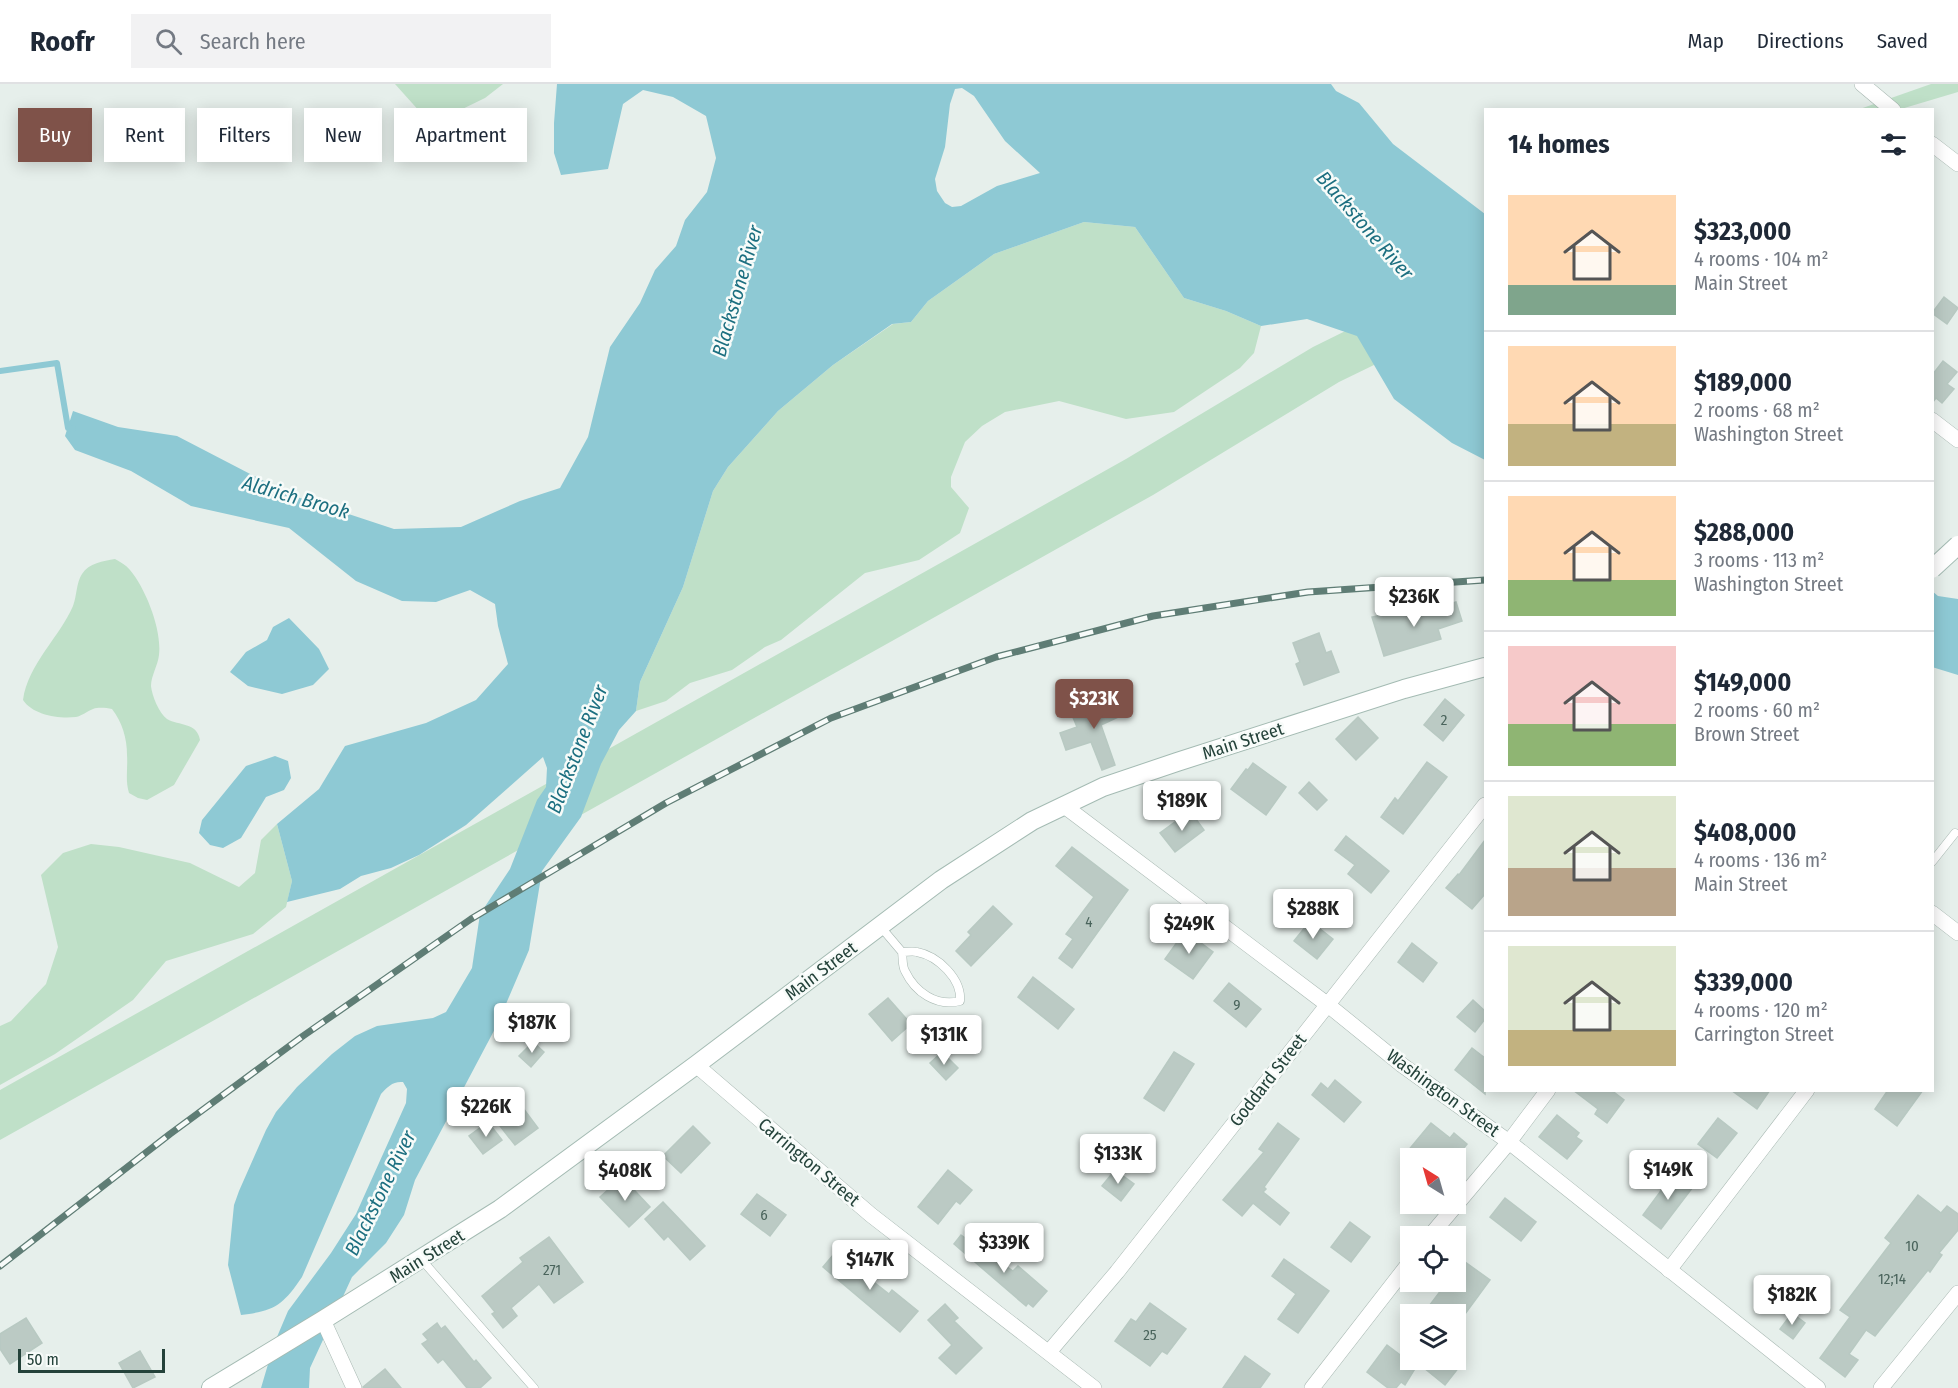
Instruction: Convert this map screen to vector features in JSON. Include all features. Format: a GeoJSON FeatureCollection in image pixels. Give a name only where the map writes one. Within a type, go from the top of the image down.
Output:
{"type":"FeatureCollection","features":[{"type":"Feature","properties":{"kind":"main road"},"geometry":{"type":"LineString","coordinates":[[1934,567],[1958,545]]}},
{"type":"Feature","properties":{"kind":"main road","name":"Main Street"},"geometry":{"type":"LineString","coordinates":[[211,1388],[501,1209],[941,880],[1032,821],[1103,787],[1188,758],[1404,689],[1484,667]]}},
{"type":"Feature","properties":{"kind":"street"},"geometry":{"type":"LineString","coordinates":[[1862,84],[1880,89],[1892,108]]}},
{"type":"Feature","properties":{"kind":"street"},"geometry":{"type":"LineString","coordinates":[[1934,146],[1958,164]]}},
{"type":"Feature","properties":{"kind":"street"},"geometry":{"type":"LineString","coordinates":[[1934,422],[1958,440]]}},
{"type":"Feature","properties":{"kind":"street","name":"Washington Street"},"geometry":{"type":"LineString","coordinates":[[1063,805],[1328,1005],[1402,1065],[1509,1142],[1818,1388]]}},
{"type":"Feature","properties":{"kind":"street","name":"Goddard Street"},"geometry":{"type":"LineString","coordinates":[[1049,1352],[1117,1272],[1484,806]]}},
{"type":"Feature","properties":{"kind":"street"},"geometry":{"type":"LineString","coordinates":[[1934,915],[1958,933]]}},
{"type":"Feature","properties":{"kind":"street","name":"Carrington Street"},"geometry":{"type":"LineString","coordinates":[[696,1065],[871,1215],[1094,1388]]}},
{"type":"Feature","properties":{"kind":"street"},"geometry":{"type":"LineString","coordinates":[[1438,1226],[1509,1142],[1546,1092]]}},
{"type":"Feature","properties":{"kind":"street"},"geometry":{"type":"LineString","coordinates":[[1669,1270],[1805,1092]]}},
{"type":"Feature","properties":{"kind":"street"},"geometry":{"type":"LineString","coordinates":[[1312,1388],[1400,1275]]}},
{"type":"Feature","properties":{"kind":"street"},"geometry":{"type":"LineString","coordinates":[[1881,1388],[1958,1293]]}},
{"type":"Feature","properties":{"kind":"street"},"geometry":{"type":"LineString","coordinates":[[323,1320],[354,1388]]}},
{"type":"Feature","properties":{"kind":"lane"},"geometry":{"type":"LineString","coordinates":[[1934,859],[1955,833]]}},
{"type":"Feature","properties":{"kind":"lane"},"geometry":{"type":"LineString","coordinates":[[880,926],[902,952],[904,969],[919,992],[930,999],[952,1003],[960,1001],[960,994],[951,975],[940,962],[918,952],[902,952]]}},
{"type":"Feature","properties":{"kind":"lane"},"geometry":{"type":"LineString","coordinates":[[421,1259],[534,1388]]}},
{"type":"Feature","properties":{"kind":"green space"},"geometry":{"type":"Polygon","coordinates":[[[395,84],[503,84],[485,98],[464,108],[417,108],[395,84]]]}},
{"type":"Feature","properties":{"kind":"green space"},"geometry":{"type":"Polygon","coordinates":[[[1931,84],[1958,84],[1958,92],[1904,108],[1863,108],[1931,84]]]}},
{"type":"Feature","properties":{"kind":"green space"},"geometry":{"type":"Polygon","coordinates":[[[1084,222],[1135,227],[1184,298],[1226,311],[1261,326],[1254,353],[1240,368],[1174,412],[1126,419],[1059,401],[1005,412],[982,426],[965,442],[951,477],[951,487],[969,508],[960,533],[919,560],[865,573],[781,640],[765,647],[732,670],[690,683],[666,701],[636,711],[640,682],[683,587],[713,491],[728,467],[778,411],[833,365],[893,324],[911,322],[928,301],[994,254],[1084,222]]]}},
{"type":"Feature","properties":{"kind":"green space"},"geometry":{"type":"Polygon","coordinates":[[[1484,262],[1484,311],[1339,382],[1153,495],[0,1140],[0,1090],[1126,459],[1313,347],[1484,262]]]}},
{"type":"Feature","properties":{"kind":"green space"},"geometry":{"type":"Polygon","coordinates":[[[115,559],[127,567],[136,578],[152,610],[159,645],[159,655],[151,686],[156,704],[167,719],[191,727],[200,740],[174,785],[147,800],[129,793],[125,736],[119,719],[112,709],[95,708],[78,716],[62,717],[39,712],[23,700],[37,663],[73,606],[82,574],[92,565],[115,559]]]}},
{"type":"Feature","properties":{"kind":"green space"},"geometry":{"type":"Polygon","coordinates":[[[277,824],[292,881],[286,907],[253,934],[166,961],[133,1000],[55,1054],[0,1085],[0,1026],[11,1021],[46,984],[58,947],[41,875],[63,853],[91,844],[119,847],[190,863],[239,887],[255,873],[261,840],[277,824]]]}},
{"type":"Feature","properties":{"kind":"water","name":"Blackstone River"},"geometry":{"type":"Polygon","coordinates":[[[557,84],[1331,84],[1336,91],[1359,103],[1393,144],[1484,213],[1484,459],[1452,443],[1394,399],[1357,336],[1307,319],[1261,326],[1226,311],[1184,298],[1135,227],[1084,222],[994,254],[928,301],[911,322],[892,324],[833,365],[778,411],[728,467],[713,491],[683,587],[640,682],[636,711],[619,730],[601,764],[581,817],[542,871],[529,950],[497,1025],[415,1180],[404,1215],[386,1243],[352,1277],[310,1368],[309,1388],[261,1388],[274,1344],[288,1311],[331,1253],[356,1214],[406,1103],[407,1089],[403,1082],[396,1082],[381,1094],[302,1277],[295,1287],[283,1300],[270,1309],[241,1315],[228,1265],[234,1205],[266,1130],[276,1112],[297,1087],[355,1036],[377,1026],[433,1018],[446,1012],[472,968],[480,914],[510,869],[537,800],[546,787],[547,768],[543,757],[466,825],[419,855],[391,868],[361,876],[340,889],[287,902],[292,881],[277,824],[319,789],[345,746],[426,723],[476,700],[508,664],[495,604],[470,590],[436,602],[402,601],[356,581],[289,528],[191,506],[131,471],[75,450],[65,436],[73,411],[118,427],[177,436],[291,495],[394,529],[461,527],[520,501],[560,488],[588,437],[610,347],[640,303],[655,270],[676,246],[685,220],[707,192],[716,158],[706,116],[673,97],[643,90],[623,104],[608,169],[561,175],[554,153],[557,84]],[[962,88],[955,89],[950,104],[945,147],[935,179],[937,191],[945,203],[952,207],[961,206],[997,186],[1040,173],[1005,141],[974,96],[962,88]]]}},
{"type":"Feature","properties":{"kind":"water"},"geometry":{"type":"Polygon","coordinates":[[[1934,593],[1938,596],[1958,599],[1958,675],[1934,668],[1934,593]]]}},
{"type":"Feature","properties":{"kind":"water"},"geometry":{"type":"Polygon","coordinates":[[[289,618],[319,649],[329,669],[313,685],[282,694],[248,686],[230,672],[246,652],[267,640],[273,627],[289,618]]]}},
{"type":"Feature","properties":{"kind":"water"},"geometry":{"type":"Polygon","coordinates":[[[275,756],[288,761],[291,778],[284,790],[266,797],[241,838],[223,848],[210,845],[199,833],[202,820],[246,766],[275,756]]]}},
{"type":"Feature","properties":{"kind":"building"},"geometry":{"type":"Polygon","coordinates":[[[1944,297],[1958,308],[1947,324],[1934,314],[1934,310],[1944,297]]]}},
{"type":"Feature","properties":{"kind":"building"},"geometry":{"type":"Polygon","coordinates":[[[1943,361],[1957,372],[1947,384],[1954,389],[1942,403],[1936,398],[1934,400],[1934,373],[1943,361]]]}},
{"type":"Feature","properties":{"kind":"building"},"geometry":{"type":"Polygon","coordinates":[[[1456,602],[1462,621],[1438,629],[1441,639],[1384,656],[1372,617],[1406,614],[1430,607],[1431,610],[1456,602]]]}},
{"type":"Feature","properties":{"kind":"building"},"geometry":{"type":"Polygon","coordinates":[[[1319,633],[1326,653],[1331,651],[1339,672],[1304,685],[1296,664],[1300,662],[1293,643],[1319,633]]]}},
{"type":"Feature","properties":{"kind":"building"},"geometry":{"type":"Polygon","coordinates":[[[1117,697],[1125,714],[1101,725],[1115,765],[1102,770],[1091,742],[1066,750],[1060,733],[1077,727],[1072,715],[1117,697]]]}},
{"type":"Feature","properties":{"kind":"building"},"geometry":{"type":"Polygon","coordinates":[[[1445,699],[1464,715],[1443,741],[1424,725],[1445,699]]]}},
{"type":"Feature","properties":{"kind":"building"},"geometry":{"type":"Polygon","coordinates":[[[1358,717],[1378,738],[1356,760],[1336,739],[1358,717]]]}},
{"type":"Feature","properties":{"kind":"building"},"geometry":{"type":"Polygon","coordinates":[[[1427,762],[1447,777],[1403,834],[1381,817],[1395,798],[1398,801],[1427,762]]]}},
{"type":"Feature","properties":{"kind":"building"},"geometry":{"type":"Polygon","coordinates":[[[1253,763],[1286,787],[1266,815],[1231,789],[1253,763]]]}},
{"type":"Feature","properties":{"kind":"building"},"geometry":{"type":"Polygon","coordinates":[[[1309,782],[1327,800],[1317,810],[1299,793],[1309,782]]]}},
{"type":"Feature","properties":{"kind":"building"},"geometry":{"type":"Polygon","coordinates":[[[1190,811],[1204,830],[1175,852],[1160,833],[1190,811]]]}},
{"type":"Feature","properties":{"kind":"building"},"geometry":{"type":"Polygon","coordinates":[[[1346,836],[1389,871],[1371,893],[1348,874],[1355,865],[1335,850],[1346,836]]]}},
{"type":"Feature","properties":{"kind":"building"},"geometry":{"type":"Polygon","coordinates":[[[1484,841],[1484,895],[1472,909],[1446,888],[1459,875],[1484,841]]]}},
{"type":"Feature","properties":{"kind":"building"},"geometry":{"type":"Polygon","coordinates":[[[1072,847],[1128,890],[1072,968],[1059,958],[1073,939],[1066,934],[1094,897],[1056,866],[1072,847]]]}},
{"type":"Feature","properties":{"kind":"building"},"geometry":{"type":"Polygon","coordinates":[[[993,906],[1012,924],[971,966],[956,951],[971,935],[968,932],[993,906]]]}},
{"type":"Feature","properties":{"kind":"building"},"geometry":{"type":"Polygon","coordinates":[[[1310,921],[1333,939],[1317,959],[1294,941],[1310,921]]]}},
{"type":"Feature","properties":{"kind":"building"},"geometry":{"type":"Polygon","coordinates":[[[1185,931],[1213,952],[1193,979],[1165,959],[1185,931]]]}},
{"type":"Feature","properties":{"kind":"building"},"geometry":{"type":"Polygon","coordinates":[[[1412,943],[1437,963],[1423,982],[1398,962],[1412,943]]]}},
{"type":"Feature","properties":{"kind":"building"},"geometry":{"type":"Polygon","coordinates":[[[1033,977],[1074,1009],[1058,1029],[1018,997],[1033,977]]]}},
{"type":"Feature","properties":{"kind":"building"},"geometry":{"type":"Polygon","coordinates":[[[1229,983],[1261,1009],[1246,1027],[1214,1001],[1229,983]]]}},
{"type":"Feature","properties":{"kind":"building"},"geometry":{"type":"Polygon","coordinates":[[[888,998],[911,1024],[892,1041],[869,1014],[888,998]]]}},
{"type":"Feature","properties":{"kind":"building"},"geometry":{"type":"Polygon","coordinates":[[[1473,1000],[1484,1010],[1484,1020],[1475,1032],[1457,1017],[1473,1000]]]}},
{"type":"Feature","properties":{"kind":"building"},"geometry":{"type":"Polygon","coordinates":[[[946,1024],[960,1035],[949,1047],[935,1036],[946,1024]]]}},
{"type":"Feature","properties":{"kind":"building"},"geometry":{"type":"Polygon","coordinates":[[[533,1042],[544,1052],[531,1067],[519,1056],[533,1042]]]}},
{"type":"Feature","properties":{"kind":"building"},"geometry":{"type":"Polygon","coordinates":[[[1472,1048],[1484,1057],[1485,1094],[1455,1070],[1472,1048]]]}},
{"type":"Feature","properties":{"kind":"building"},"geometry":{"type":"Polygon","coordinates":[[[942,1052],[958,1068],[946,1080],[930,1063],[942,1052]]]}},
{"type":"Feature","properties":{"kind":"building"},"geometry":{"type":"Polygon","coordinates":[[[1174,1052],[1194,1064],[1164,1111],[1144,1098],[1174,1052]]]}},
{"type":"Feature","properties":{"kind":"building"},"geometry":{"type":"Polygon","coordinates":[[[1335,1080],[1361,1102],[1344,1122],[1312,1095],[1321,1083],[1328,1089],[1335,1080]]]}},
{"type":"Feature","properties":{"kind":"building"},"geometry":{"type":"Polygon","coordinates":[[[1576,1092],[1614,1092],[1624,1100],[1607,1123],[1595,1114],[1598,1109],[1576,1092]]]}},
{"type":"Feature","properties":{"kind":"building"},"geometry":{"type":"Polygon","coordinates":[[[1734,1092],[1769,1092],[1757,1109],[1734,1092]]]}},
{"type":"Feature","properties":{"kind":"building"},"geometry":{"type":"Polygon","coordinates":[[[1887,1092],[1922,1092],[1897,1126],[1875,1109],[1887,1092]]]}},
{"type":"Feature","properties":{"kind":"building"},"geometry":{"type":"Polygon","coordinates":[[[523,1108],[538,1128],[515,1145],[500,1126],[523,1108]]]}},
{"type":"Feature","properties":{"kind":"building"},"geometry":{"type":"Polygon","coordinates":[[[1557,1115],[1579,1133],[1576,1137],[1582,1141],[1567,1159],[1539,1137],[1557,1115]]]}},
{"type":"Feature","properties":{"kind":"building"},"geometry":{"type":"Polygon","coordinates":[[[1718,1118],[1737,1133],[1717,1158],[1698,1144],[1718,1118]]]}},
{"type":"Feature","properties":{"kind":"building"},"geometry":{"type":"Polygon","coordinates":[[[488,1122],[502,1140],[483,1154],[469,1136],[488,1122]]]}},
{"type":"Feature","properties":{"kind":"building"},"geometry":{"type":"Polygon","coordinates":[[[1278,1123],[1299,1139],[1264,1187],[1266,1189],[1263,1192],[1289,1213],[1280,1225],[1253,1203],[1242,1216],[1223,1200],[1264,1152],[1259,1149],[1278,1123]]]}},
{"type":"Feature","properties":{"kind":"building"},"geometry":{"type":"Polygon","coordinates":[[[1431,1123],[1450,1138],[1454,1133],[1467,1144],[1464,1148],[1410,1148],[1431,1123]]]}},
{"type":"Feature","properties":{"kind":"building"},"geometry":{"type":"Polygon","coordinates":[[[693,1126],[710,1143],[681,1173],[663,1156],[693,1126]]]}},
{"type":"Feature","properties":{"kind":"building"},"geometry":{"type":"Polygon","coordinates":[[[948,1170],[972,1190],[960,1204],[956,1201],[938,1224],[918,1207],[948,1170]]]}},
{"type":"Feature","properties":{"kind":"building"},"geometry":{"type":"Polygon","coordinates":[[[1115,1170],[1134,1184],[1121,1201],[1102,1186],[1115,1170]]]}},
{"type":"Feature","properties":{"kind":"building"},"geometry":{"type":"Polygon","coordinates":[[[1674,1173],[1693,1187],[1661,1229],[1643,1215],[1674,1173]]]}},
{"type":"Feature","properties":{"kind":"building"},"geometry":{"type":"Polygon","coordinates":[[[622,1177],[650,1207],[629,1227],[600,1197],[622,1177]]]}},
{"type":"Feature","properties":{"kind":"building"},"geometry":{"type":"Polygon","coordinates":[[[757,1194],[786,1215],[770,1236],[741,1214],[757,1194]]]}},
{"type":"Feature","properties":{"kind":"building"},"geometry":{"type":"Polygon","coordinates":[[[1918,1195],[1941,1213],[1947,1206],[1958,1214],[1958,1230],[1939,1253],[1942,1255],[1930,1272],[1928,1270],[1875,1336],[1866,1330],[1849,1354],[1858,1360],[1845,1377],[1820,1358],[1850,1317],[1840,1310],[1891,1243],[1885,1238],[1918,1195]]]}},
{"type":"Feature","properties":{"kind":"building"},"geometry":{"type":"Polygon","coordinates":[[[1505,1198],[1536,1222],[1521,1241],[1490,1217],[1505,1198]]]}},
{"type":"Feature","properties":{"kind":"building"},"geometry":{"type":"Polygon","coordinates":[[[663,1202],[705,1246],[690,1260],[668,1236],[664,1240],[645,1219],[663,1202]]]}},
{"type":"Feature","properties":{"kind":"building"},"geometry":{"type":"Polygon","coordinates":[[[1350,1222],[1370,1237],[1351,1262],[1331,1247],[1350,1222]]]}},
{"type":"Feature","properties":{"kind":"building"},"geometry":{"type":"Polygon","coordinates":[[[961,1235],[1013,1271],[1018,1266],[1047,1291],[1033,1307],[1028,1303],[1026,1306],[954,1244],[961,1235]]]}},
{"type":"Feature","properties":{"kind":"building"},"geometry":{"type":"Polygon","coordinates":[[[549,1237],[583,1282],[554,1303],[539,1284],[511,1308],[517,1316],[503,1328],[492,1314],[495,1312],[482,1296],[523,1262],[520,1258],[549,1237]]]}},
{"type":"Feature","properties":{"kind":"building"},"geometry":{"type":"Polygon","coordinates":[[[839,1248],[864,1269],[861,1272],[889,1294],[892,1290],[918,1311],[900,1332],[823,1267],[839,1248]]]}},
{"type":"Feature","properties":{"kind":"building"},"geometry":{"type":"Polygon","coordinates":[[[1284,1259],[1329,1291],[1298,1333],[1278,1319],[1296,1294],[1272,1276],[1284,1259]]]}},
{"type":"Feature","properties":{"kind":"building"},"geometry":{"type":"Polygon","coordinates":[[[1466,1263],[1490,1280],[1466,1313],[1466,1304],[1431,1304],[1440,1292],[1466,1292],[1466,1263]]]}},
{"type":"Feature","properties":{"kind":"building"},"geometry":{"type":"Polygon","coordinates":[[[1150,1303],[1186,1329],[1167,1354],[1162,1351],[1150,1366],[1115,1341],[1131,1319],[1136,1322],[1150,1303]]]}},
{"type":"Feature","properties":{"kind":"building"},"geometry":{"type":"Polygon","coordinates":[[[945,1304],[958,1318],[954,1321],[982,1348],[956,1374],[939,1358],[952,1345],[928,1320],[945,1304]]]}},
{"type":"Feature","properties":{"kind":"building"},"geometry":{"type":"Polygon","coordinates":[[[1792,1313],[1805,1323],[1793,1339],[1780,1329],[1792,1313]]]}},
{"type":"Feature","properties":{"kind":"building"},"geometry":{"type":"Polygon","coordinates":[[[26,1318],[42,1343],[10,1364],[0,1349],[0,1334],[26,1318]]]}},
{"type":"Feature","properties":{"kind":"building"},"geometry":{"type":"Polygon","coordinates":[[[437,1323],[441,1329],[445,1326],[474,1362],[476,1360],[491,1378],[480,1388],[467,1388],[443,1359],[438,1363],[422,1344],[428,1340],[423,1334],[437,1323]]]}},
{"type":"Feature","properties":{"kind":"building"},"geometry":{"type":"Polygon","coordinates":[[[1387,1345],[1400,1355],[1400,1370],[1414,1370],[1405,1385],[1401,1382],[1396,1388],[1388,1388],[1367,1372],[1387,1345]]]}},
{"type":"Feature","properties":{"kind":"building"},"geometry":{"type":"Polygon","coordinates":[[[140,1351],[155,1377],[133,1388],[119,1363],[140,1351]]]}},
{"type":"Feature","properties":{"kind":"building"},"geometry":{"type":"Polygon","coordinates":[[[1245,1356],[1270,1374],[1260,1388],[1223,1388],[1245,1356]]]}},
{"type":"Feature","properties":{"kind":"building"},"geometry":{"type":"Polygon","coordinates":[[[385,1369],[401,1388],[363,1387],[385,1369]]]}},
{"type":"Feature","properties":{"kind":"building"},"geometry":{"type":"Polygon","coordinates":[[[1427,1370],[1457,1370],[1445,1385],[1427,1370]]]}},
{"type":"Feature","properties":{"kind":"waterway","name":"Aldrich Brook"},"geometry":{"type":"LineString","coordinates":[[0,371],[57,363],[68,428],[73,429]]}},
{"type":"Feature","properties":{"kind":"railway"},"geometry":{"type":"LineString","coordinates":[[1934,558],[1958,555]]}},
{"type":"Feature","properties":{"kind":"railway"},"geometry":{"type":"LineString","coordinates":[[0,1266],[170,1134],[303,1036],[471,919],[666,803],[831,718],[996,657],[1153,616],[1308,592],[1484,580]]}}]}
